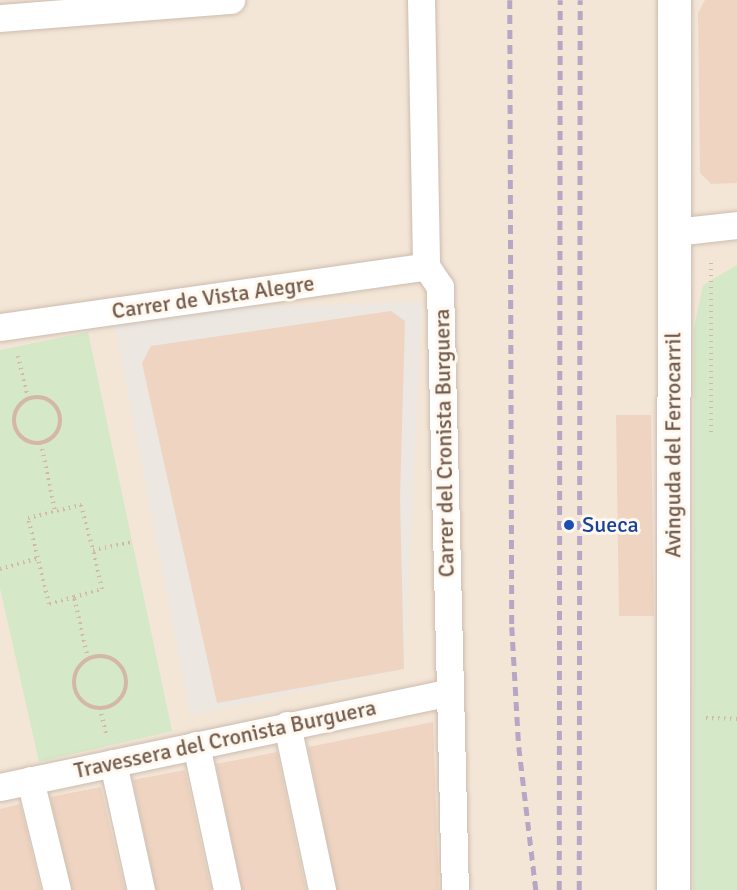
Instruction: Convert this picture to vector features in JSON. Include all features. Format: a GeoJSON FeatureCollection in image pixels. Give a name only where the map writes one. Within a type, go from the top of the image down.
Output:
{"type":"FeatureCollection","features":[{"type":"Feature","properties":{"kind":"street"},"geometry":{"type":"LineString","coordinates":[[0,18],[231,0]]}},
{"type":"Feature","properties":{"kind":"street","name":"Carrer del Cronista Burguera"},"geometry":{"type":"LineString","coordinates":[[421,0],[426,266],[440,287],[455,890]]}},
{"type":"Feature","properties":{"kind":"street","name":"Avinguda del Ferrocarril"},"geometry":{"type":"LineString","coordinates":[[673,890],[674,0]]}},
{"type":"Feature","properties":{"kind":"street"},"geometry":{"type":"LineString","coordinates":[[674,232],[737,225]]}},
{"type":"Feature","properties":{"kind":"street","name":"Carrer de Vista Alegre"},"geometry":{"type":"LineString","coordinates":[[0,327],[426,266]]}},
{"type":"Feature","properties":{"kind":"street","name":"Travessera del Cronista Burguera"},"geometry":{"type":"LineString","coordinates":[[0,787],[30,780],[111,751],[196,745],[450,692]]}},
{"type":"Feature","properties":{"kind":"street"},"geometry":{"type":"LineString","coordinates":[[287,725],[322,890]]}},
{"type":"Feature","properties":{"kind":"street"},"geometry":{"type":"LineString","coordinates":[[196,745],[227,890]]}},
{"type":"Feature","properties":{"kind":"street"},"geometry":{"type":"LineString","coordinates":[[111,751],[141,890]]}},
{"type":"Feature","properties":{"kind":"street"},"geometry":{"type":"LineString","coordinates":[[30,780],[57,890]]}},
{"type":"Feature","properties":{"kind":"path"},"geometry":{"type":"LineString","coordinates":[[18,355],[28,398]]}},
{"type":"Feature","properties":{"kind":"path"},"geometry":{"type":"LineString","coordinates":[[28,398],[50,400],[58,412],[57,431],[41,443],[20,436],[13,422],[16,408],[28,398]]}},
{"type":"Feature","properties":{"kind":"path"},"geometry":{"type":"LineString","coordinates":[[41,443],[55,511]]}},
{"type":"Feature","properties":{"kind":"path"},"geometry":{"type":"LineString","coordinates":[[81,505],[102,589],[49,603],[28,518],[55,511],[81,505]]}},
{"type":"Feature","properties":{"kind":"path"},"geometry":{"type":"LineString","coordinates":[[93,550],[133,542]]}},
{"type":"Feature","properties":{"kind":"path"},"geometry":{"type":"LineString","coordinates":[[0,569],[38,558]]}},
{"type":"Feature","properties":{"kind":"path"},"geometry":{"type":"LineString","coordinates":[[74,597],[88,659]]}},
{"type":"Feature","properties":{"kind":"path"},"geometry":{"type":"LineString","coordinates":[[102,656],[113,659],[124,670],[124,691],[118,701],[100,708],[84,703],[76,693],[76,669],[88,659],[102,656]]}},
{"type":"Feature","properties":{"kind":"path"},"geometry":{"type":"LineString","coordinates":[[100,708],[111,751]]}},
{"type":"Feature","properties":{"kind":"path"},"geometry":{"type":"LineString","coordinates":[[706,718],[737,719]]}},
{"type":"Feature","properties":{"kind":"shaded area"},"geometry":{"type":"Polygon","coordinates":[[[0,0],[737,0],[737,890],[0,890],[0,0]]]}},
{"type":"Feature","properties":{"kind":"shaded area"},"geometry":{"type":"Polygon","coordinates":[[[422,302],[404,669],[191,715],[112,311],[422,302]]]}},
{"type":"Feature","properties":{"kind":"green space"},"geometry":{"type":"Polygon","coordinates":[[[737,265],[737,890],[693,890],[694,328],[703,285],[737,265]]]}},
{"type":"Feature","properties":{"kind":"green space"},"geometry":{"type":"Polygon","coordinates":[[[88,332],[172,731],[39,762],[0,588],[0,350],[88,332]]]}},
{"type":"Feature","properties":{"kind":"building"},"geometry":{"type":"Polygon","coordinates":[[[705,0],[737,0],[737,183],[711,184],[700,173],[698,13],[705,0]]]}},
{"type":"Feature","properties":{"kind":"building"},"geometry":{"type":"Polygon","coordinates":[[[391,311],[405,321],[400,497],[404,669],[217,703],[142,363],[151,346],[391,311]]]}},
{"type":"Feature","properties":{"kind":"building"},"geometry":{"type":"Polygon","coordinates":[[[616,415],[651,415],[654,616],[619,616],[616,415]]]}},
{"type":"Feature","properties":{"kind":"building"},"geometry":{"type":"Polygon","coordinates":[[[433,722],[439,890],[337,890],[308,747],[433,722]]]}},
{"type":"Feature","properties":{"kind":"building"},"geometry":{"type":"Polygon","coordinates":[[[277,752],[306,890],[242,890],[216,764],[277,752]]]}},
{"type":"Feature","properties":{"kind":"building"},"geometry":{"type":"Polygon","coordinates":[[[185,770],[211,890],[156,890],[133,780],[185,770]]]}},
{"type":"Feature","properties":{"kind":"building"},"geometry":{"type":"Polygon","coordinates":[[[101,787],[125,890],[72,890],[50,797],[101,787]]]}},
{"type":"Feature","properties":{"kind":"building"},"geometry":{"type":"Polygon","coordinates":[[[20,804],[41,890],[0,890],[0,809],[20,804]]]}},
{"type":"Feature","properties":{"kind":"railway"},"geometry":{"type":"LineString","coordinates":[[510,0],[512,627],[519,747],[536,890]]}},
{"type":"Feature","properties":{"kind":"railway"},"geometry":{"type":"LineString","coordinates":[[559,890],[560,0]]}},
{"type":"Feature","properties":{"kind":"railway"},"geometry":{"type":"LineString","coordinates":[[579,890],[580,0]]}},
{"type":"Feature","properties":{"kind":"place","name":"Sueca"},"geometry":{"type":"Point","coordinates":[569,525]}}]}
